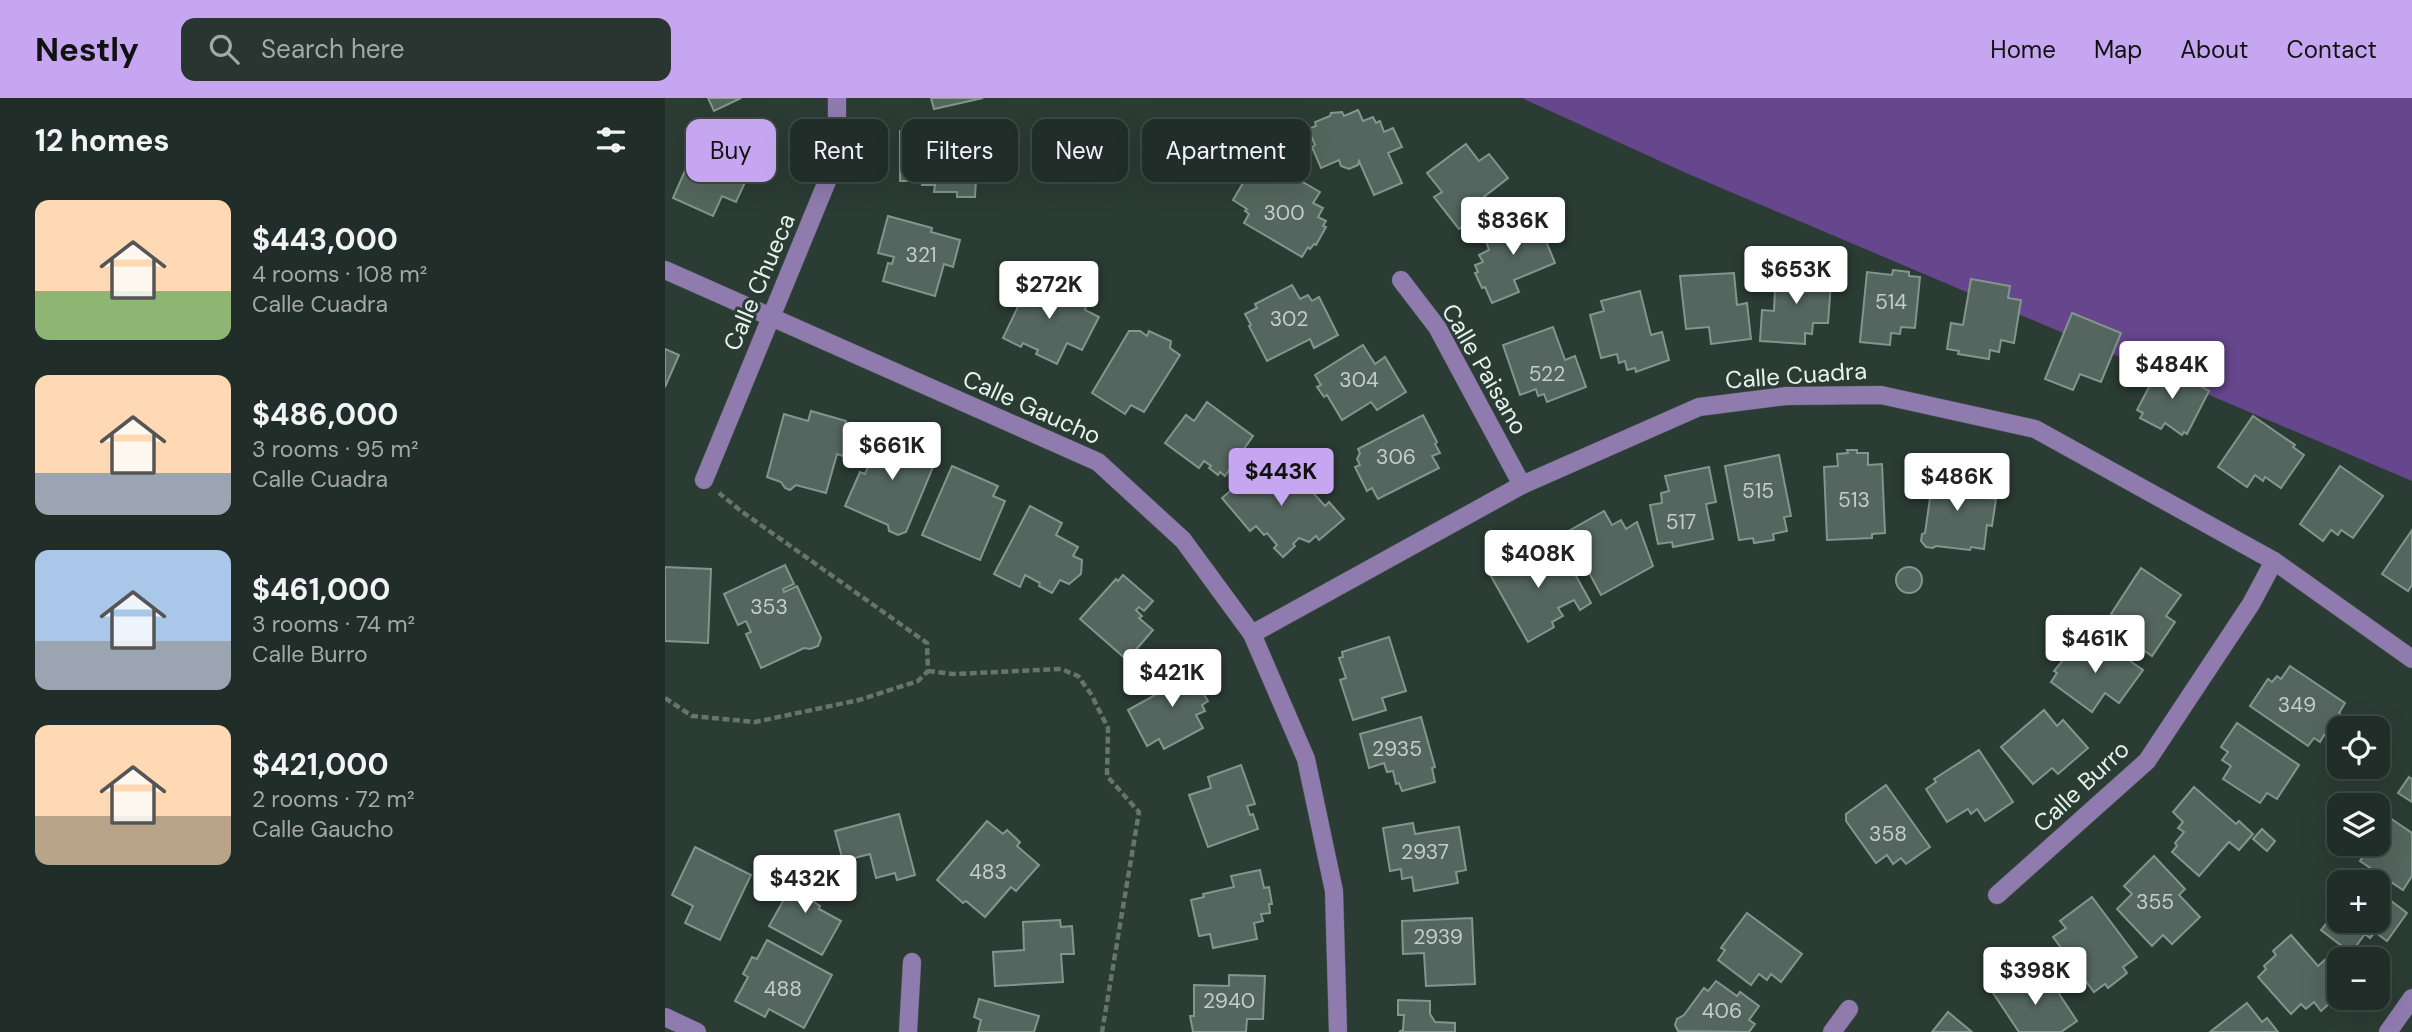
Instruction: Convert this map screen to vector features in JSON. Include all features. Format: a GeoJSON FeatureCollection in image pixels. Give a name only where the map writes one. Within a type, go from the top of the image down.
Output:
{"type":"FeatureCollection","features":[{"type":"Feature","properties":{"kind":"street","name":"Calle Chueca"},"geometry":{"type":"LineString","coordinates":[[704,480],[837,157],[837,98]]}},
{"type":"Feature","properties":{"kind":"street","name":"Calle Gaucho"},"geometry":{"type":"LineString","coordinates":[[665,270],[1098,462],[1183,540],[1252,634],[1306,760],[1334,891],[1338,1032]]}},
{"type":"Feature","properties":{"kind":"street","name":"Calle Paisano"},"geometry":{"type":"LineString","coordinates":[[1401,280],[1437,327],[1522,485]]}},
{"type":"Feature","properties":{"kind":"street","name":"Calle Cuadra"},"geometry":{"type":"LineString","coordinates":[[1252,634],[1522,485],[1699,407],[1786,396],[1881,395],[2035,429],[2274,561],[2412,659]]}},
{"type":"Feature","properties":{"kind":"street","name":"Calle Burro"},"geometry":{"type":"LineString","coordinates":[[1997,895],[2147,761],[2251,604],[2274,561]]}},
{"type":"Feature","properties":{"kind":"street"},"geometry":{"type":"LineString","coordinates":[[908,1032],[912,962]]}},
{"type":"Feature","properties":{"kind":"street"},"geometry":{"type":"LineString","coordinates":[[2388,1032],[2412,998]]}},
{"type":"Feature","properties":{"kind":"street"},"geometry":{"type":"LineString","coordinates":[[1832,1032],[1849,1009]]}},
{"type":"Feature","properties":{"kind":"street"},"geometry":{"type":"LineString","coordinates":[[665,1017],[697,1032]]}},
{"type":"Feature","properties":{"kind":"path"},"geometry":{"type":"LineString","coordinates":[[665,698],[692,716],[755,722],[859,700],[918,681],[928,671],[927,642],[741,512],[704,480]]}},
{"type":"Feature","properties":{"kind":"path"},"geometry":{"type":"LineString","coordinates":[[928,671],[953,674],[1061,669],[1078,676],[1108,728],[1107,776],[1139,812],[1102,1032]]}},
{"type":"Feature","properties":{"kind":"shaded area"},"geometry":{"type":"Polygon","coordinates":[[[1522,98],[2412,98],[2412,481],[1686,173],[1522,98]]]}},
{"type":"Feature","properties":{"kind":"building"},"geometry":{"type":"Polygon","coordinates":[[[708,98],[741,98],[714,111],[708,98]]]}},
{"type":"Feature","properties":{"kind":"building"},"geometry":{"type":"Polygon","coordinates":[[[931,98],[983,98],[934,109],[931,98]]]}},
{"type":"Feature","properties":{"kind":"building"},"geometry":{"type":"Polygon","coordinates":[[[1358,110],[1363,121],[1373,117],[1376,123],[1380,121],[1384,132],[1393,128],[1402,147],[1388,153],[1402,183],[1374,195],[1359,161],[1358,165],[1349,169],[1341,166],[1339,160],[1321,168],[1312,147],[1315,145],[1310,128],[1316,126],[1315,122],[1330,116],[1331,113],[1342,112],[1344,116],[1358,110]]]}},
{"type":"Feature","properties":{"kind":"building"},"geometry":{"type":"Polygon","coordinates":[[[900,131],[902,131],[902,181],[900,131]]]}},
{"type":"Feature","properties":{"kind":"building"},"geometry":{"type":"Polygon","coordinates":[[[1466,144],[1479,161],[1489,154],[1508,178],[1480,200],[1486,208],[1459,229],[1434,197],[1442,192],[1427,173],[1466,144]]]}},
{"type":"Feature","properties":{"kind":"building"},"geometry":{"type":"Polygon","coordinates":[[[686,168],[686,182],[745,182],[736,202],[722,196],[713,216],[673,198],[686,168]]]}},
{"type":"Feature","properties":{"kind":"building"},"geometry":{"type":"Polygon","coordinates":[[[922,182],[976,182],[975,197],[957,197],[957,192],[934,192],[935,185],[922,185],[922,182]]]}},
{"type":"Feature","properties":{"kind":"building"},"geometry":{"type":"Polygon","coordinates":[[[1244,182],[1303,182],[1320,192],[1313,203],[1323,208],[1318,217],[1326,221],[1323,226],[1326,227],[1316,245],[1310,249],[1308,247],[1302,257],[1244,223],[1249,214],[1245,211],[1247,209],[1233,200],[1244,182]]]}},
{"type":"Feature","properties":{"kind":"building"},"geometry":{"type":"Polygon","coordinates":[[[1535,214],[1542,230],[1547,228],[1551,239],[1546,241],[1555,263],[1514,280],[1519,292],[1492,303],[1475,273],[1478,272],[1475,265],[1483,262],[1479,255],[1489,250],[1484,236],[1535,214]]]}},
{"type":"Feature","properties":{"kind":"building"},"geometry":{"type":"Polygon","coordinates":[[[888,216],[932,228],[931,232],[960,240],[953,267],[944,264],[935,296],[883,281],[888,263],[892,264],[894,257],[878,253],[888,216]]]}},
{"type":"Feature","properties":{"kind":"building"},"geometry":{"type":"Polygon","coordinates":[[[1760,249],[1773,249],[1773,262],[1760,263],[1760,249]]]}},
{"type":"Feature","properties":{"kind":"building"},"geometry":{"type":"Polygon","coordinates":[[[1776,266],[1817,268],[1816,281],[1831,282],[1828,323],[1813,323],[1812,334],[1805,333],[1805,344],[1760,341],[1762,310],[1774,311],[1776,266]]]}},
{"type":"Feature","properties":{"kind":"building"},"geometry":{"type":"Polygon","coordinates":[[[1040,270],[1050,274],[1052,281],[1048,289],[1086,307],[1085,310],[1099,317],[1082,350],[1067,343],[1057,364],[1036,354],[1038,350],[1023,343],[1021,347],[1003,338],[1034,273],[1040,270]]]}},
{"type":"Feature","properties":{"kind":"building"},"geometry":{"type":"Polygon","coordinates":[[[1893,270],[1920,277],[1915,328],[1901,327],[1900,334],[1891,333],[1890,345],[1860,342],[1867,272],[1892,275],[1893,270]]]}},
{"type":"Feature","properties":{"kind":"building"},"geometry":{"type":"Polygon","coordinates":[[[1734,273],[1737,305],[1747,303],[1751,339],[1711,344],[1709,327],[1686,329],[1680,276],[1734,273]]]}},
{"type":"Feature","properties":{"kind":"building"},"geometry":{"type":"Polygon","coordinates":[[[1971,279],[2010,286],[2008,298],[2021,300],[2014,343],[2001,340],[1999,352],[1990,350],[1989,359],[1958,354],[1959,351],[1947,349],[1951,323],[1963,325],[1971,279]]]}},
{"type":"Feature","properties":{"kind":"building"},"geometry":{"type":"Polygon","coordinates":[[[1292,285],[1300,299],[1308,295],[1312,301],[1319,297],[1338,335],[1314,348],[1310,339],[1267,361],[1245,314],[1257,308],[1255,304],[1292,285]]]}},
{"type":"Feature","properties":{"kind":"building"},"geometry":{"type":"Polygon","coordinates":[[[1640,291],[1651,335],[1662,332],[1669,360],[1636,372],[1635,368],[1627,370],[1625,361],[1619,363],[1617,354],[1601,358],[1590,315],[1604,311],[1601,301],[1640,291]]]}},
{"type":"Feature","properties":{"kind":"building"},"geometry":{"type":"Polygon","coordinates":[[[2072,313],[2121,333],[2101,382],[2080,374],[2073,390],[2045,379],[2072,313]]]}},
{"type":"Feature","properties":{"kind":"building"},"geometry":{"type":"Polygon","coordinates":[[[1553,327],[1565,360],[1575,356],[1586,387],[1547,402],[1544,394],[1538,396],[1536,389],[1520,395],[1503,345],[1553,327]]]}},
{"type":"Feature","properties":{"kind":"building"},"geometry":{"type":"Polygon","coordinates":[[[1129,331],[1140,331],[1147,336],[1149,331],[1171,341],[1170,348],[1180,355],[1144,412],[1131,405],[1125,414],[1092,393],[1129,331]]]}},
{"type":"Feature","properties":{"kind":"building"},"geometry":{"type":"Polygon","coordinates":[[[1363,345],[1375,364],[1385,357],[1406,392],[1377,410],[1371,402],[1342,420],[1327,395],[1324,397],[1317,387],[1321,385],[1315,375],[1363,345]]]}},
{"type":"Feature","properties":{"kind":"building"},"geometry":{"type":"Polygon","coordinates":[[[665,349],[679,355],[665,387],[665,349]]]}},
{"type":"Feature","properties":{"kind":"building"},"geometry":{"type":"Polygon","coordinates":[[[2161,364],[2209,391],[2187,434],[2184,432],[2182,435],[2165,423],[2161,429],[2140,418],[2143,413],[2137,410],[2161,364]]]}},
{"type":"Feature","properties":{"kind":"building"},"geometry":{"type":"Polygon","coordinates":[[[1207,402],[1253,436],[1225,476],[1220,472],[1218,475],[1204,461],[1199,468],[1165,443],[1186,415],[1194,421],[1207,402]]]}},
{"type":"Feature","properties":{"kind":"building"},"geometry":{"type":"Polygon","coordinates":[[[811,411],[846,421],[845,426],[852,428],[843,456],[837,454],[826,493],[796,485],[790,490],[781,482],[767,477],[784,414],[808,421],[811,411]]]}},
{"type":"Feature","properties":{"kind":"building"},"geometry":{"type":"Polygon","coordinates":[[[1423,415],[1437,442],[1435,444],[1440,453],[1432,456],[1439,468],[1378,499],[1372,488],[1367,491],[1355,467],[1360,465],[1357,459],[1360,453],[1358,449],[1423,415]]]}},
{"type":"Feature","properties":{"kind":"building"},"geometry":{"type":"Polygon","coordinates":[[[2253,416],[2295,445],[2293,447],[2304,455],[2281,488],[2265,477],[2263,481],[2255,475],[2247,487],[2218,467],[2253,416]]]}},
{"type":"Feature","properties":{"kind":"building"},"geometry":{"type":"Polygon","coordinates":[[[877,429],[938,455],[906,532],[898,535],[889,531],[888,525],[845,506],[860,472],[865,474],[869,464],[864,461],[877,429]]]}},
{"type":"Feature","properties":{"kind":"building"},"geometry":{"type":"Polygon","coordinates":[[[1847,450],[1868,453],[1868,465],[1882,464],[1885,533],[1872,534],[1872,538],[1827,540],[1824,467],[1838,466],[1837,454],[1848,453],[1847,450]]]}},
{"type":"Feature","properties":{"kind":"building"},"geometry":{"type":"Polygon","coordinates":[[[1779,455],[1791,516],[1784,517],[1787,531],[1773,534],[1774,540],[1754,543],[1753,538],[1739,540],[1725,466],[1779,455]]]}},
{"type":"Feature","properties":{"kind":"building"},"geometry":{"type":"Polygon","coordinates":[[[1275,458],[1305,492],[1309,488],[1325,506],[1329,502],[1344,519],[1319,540],[1316,536],[1309,542],[1299,538],[1283,557],[1274,548],[1277,545],[1267,533],[1264,535],[1256,526],[1250,531],[1222,498],[1260,465],[1263,468],[1275,458]]]}},
{"type":"Feature","properties":{"kind":"building"},"geometry":{"type":"Polygon","coordinates":[[[952,466],[998,486],[993,496],[1005,501],[980,560],[922,535],[952,466]]]}},
{"type":"Feature","properties":{"kind":"building"},"geometry":{"type":"Polygon","coordinates":[[[2340,466],[2383,496],[2353,538],[2341,530],[2338,535],[2331,530],[2323,541],[2300,524],[2340,466]]]}},
{"type":"Feature","properties":{"kind":"building"},"geometry":{"type":"Polygon","coordinates":[[[1709,467],[1716,502],[1706,504],[1713,539],[1673,547],[1672,542],[1658,544],[1650,505],[1662,503],[1661,493],[1669,491],[1665,476],[1709,467]]]}},
{"type":"Feature","properties":{"kind":"building"},"geometry":{"type":"Polygon","coordinates":[[[1934,470],[1974,475],[1972,488],[1981,490],[1980,497],[1996,499],[1992,526],[1987,525],[1984,549],[1933,548],[1926,547],[1921,541],[1922,534],[1925,533],[1934,470]]]}},
{"type":"Feature","properties":{"kind":"building"},"geometry":{"type":"Polygon","coordinates":[[[1030,506],[1062,523],[1056,535],[1078,547],[1073,556],[1082,560],[1081,574],[1069,584],[1060,580],[1052,593],[1025,575],[1020,587],[994,574],[1030,506]]]}},
{"type":"Feature","properties":{"kind":"building"},"geometry":{"type":"Polygon","coordinates":[[[1604,511],[1612,525],[1621,520],[1626,529],[1637,522],[1653,566],[1601,595],[1567,532],[1604,511]]]}},
{"type":"Feature","properties":{"kind":"building"},"geometry":{"type":"Polygon","coordinates":[[[2412,530],[2412,585],[2408,591],[2382,574],[2412,530]]]}},
{"type":"Feature","properties":{"kind":"building"},"geometry":{"type":"Polygon","coordinates":[[[1560,547],[1591,603],[1580,610],[1574,600],[1558,608],[1563,616],[1552,622],[1554,627],[1528,642],[1487,569],[1517,551],[1527,569],[1534,566],[1532,563],[1560,547]]]}},
{"type":"Feature","properties":{"kind":"building"},"geometry":{"type":"Polygon","coordinates":[[[785,565],[794,584],[783,589],[784,592],[797,586],[821,638],[818,646],[804,648],[761,668],[746,634],[751,632],[746,621],[738,625],[724,594],[785,565]]]}},
{"type":"Feature","properties":{"kind":"building"},"geometry":{"type":"Polygon","coordinates":[[[665,567],[711,569],[708,643],[665,641],[665,567]]]}},
{"type":"Feature","properties":{"kind":"building"},"geometry":{"type":"Polygon","coordinates":[[[1909,567],[1918,571],[1922,580],[1918,589],[1909,593],[1900,589],[1896,580],[1900,571],[1909,567]]]}},
{"type":"Feature","properties":{"kind":"building"},"geometry":{"type":"Polygon","coordinates":[[[2141,568],[2181,595],[2166,616],[2175,622],[2152,656],[2123,636],[2130,626],[2111,614],[2141,568]]]}},
{"type":"Feature","properties":{"kind":"building"},"geometry":{"type":"Polygon","coordinates":[[[1123,575],[1153,601],[1144,611],[1139,607],[1136,610],[1142,616],[1139,618],[1153,630],[1127,660],[1080,619],[1116,579],[1118,581],[1123,575]]]}},
{"type":"Feature","properties":{"kind":"building"},"geometry":{"type":"Polygon","coordinates":[[[1389,637],[1406,691],[1382,698],[1386,710],[1353,720],[1340,680],[1346,678],[1339,658],[1343,657],[1342,652],[1389,637]]]}},
{"type":"Feature","properties":{"kind":"building"},"geometry":{"type":"Polygon","coordinates":[[[2081,638],[2107,657],[2113,649],[2143,670],[2119,703],[2105,693],[2092,712],[2051,682],[2057,673],[2054,671],[2081,638]]]}},
{"type":"Feature","properties":{"kind":"building"},"geometry":{"type":"Polygon","coordinates":[[[1186,663],[1195,680],[1199,678],[1206,691],[1203,693],[1208,701],[1202,705],[1205,711],[1196,715],[1203,728],[1164,749],[1159,739],[1147,746],[1128,710],[1166,689],[1160,677],[1186,663]]]}},
{"type":"Feature","properties":{"kind":"building"},"geometry":{"type":"Polygon","coordinates":[[[2290,666],[2345,703],[2339,713],[2343,716],[2327,716],[2327,737],[2324,735],[2320,742],[2314,738],[2308,746],[2250,706],[2268,679],[2272,682],[2277,676],[2281,679],[2290,666]]]}},
{"type":"Feature","properties":{"kind":"building"},"geometry":{"type":"Polygon","coordinates":[[[2044,710],[2057,726],[2063,720],[2088,748],[2058,774],[2052,768],[2033,784],[2001,747],[2044,710]]]}},
{"type":"Feature","properties":{"kind":"building"},"geometry":{"type":"Polygon","coordinates":[[[1421,717],[1435,767],[1432,768],[1435,782],[1402,791],[1399,783],[1396,784],[1393,771],[1387,772],[1384,763],[1369,768],[1360,734],[1421,717]]]}},
{"type":"Feature","properties":{"kind":"building"},"geometry":{"type":"Polygon","coordinates":[[[2237,723],[2299,765],[2277,799],[2267,793],[2260,803],[2223,779],[2231,766],[2222,760],[2228,752],[2221,747],[2237,723]]]}},
{"type":"Feature","properties":{"kind":"building"},"geometry":{"type":"Polygon","coordinates":[[[1979,750],[2013,802],[1985,821],[1977,809],[1971,814],[1968,809],[1947,822],[1926,789],[1936,782],[1934,779],[1979,750]]]}},
{"type":"Feature","properties":{"kind":"building"},"geometry":{"type":"Polygon","coordinates":[[[1241,765],[1255,804],[1247,806],[1258,829],[1208,847],[1189,795],[1211,788],[1208,777],[1241,765]]]}},
{"type":"Feature","properties":{"kind":"building"},"geometry":{"type":"Polygon","coordinates":[[[2409,777],[2412,779],[2412,802],[2398,793],[2409,777]]]}},
{"type":"Feature","properties":{"kind":"building"},"geometry":{"type":"Polygon","coordinates":[[[1886,785],[1930,847],[1906,864],[1901,858],[1893,864],[1887,855],[1876,863],[1846,821],[1846,814],[1886,785]]]}},
{"type":"Feature","properties":{"kind":"building"},"geometry":{"type":"Polygon","coordinates":[[[2194,787],[2236,824],[2239,821],[2253,834],[2239,850],[2229,842],[2199,876],[2172,852],[2184,832],[2178,828],[2183,822],[2173,812],[2194,787]]]}},
{"type":"Feature","properties":{"kind":"building"},"geometry":{"type":"Polygon","coordinates":[[[899,814],[915,875],[897,880],[895,873],[876,878],[870,854],[843,861],[835,831],[899,814]]]}},
{"type":"Feature","properties":{"kind":"building"},"geometry":{"type":"Polygon","coordinates":[[[2390,818],[2412,833],[2412,876],[2403,890],[2390,881],[2390,870],[2373,870],[2360,861],[2364,856],[2390,856],[2390,818]]]}},
{"type":"Feature","properties":{"kind":"building"},"geometry":{"type":"Polygon","coordinates":[[[987,821],[1003,834],[1007,830],[1020,842],[1017,846],[1039,865],[1016,891],[1011,887],[985,917],[966,901],[963,903],[937,880],[987,821]]]}},
{"type":"Feature","properties":{"kind":"building"},"geometry":{"type":"Polygon","coordinates":[[[1413,823],[1415,834],[1459,827],[1466,870],[1456,872],[1458,883],[1414,891],[1412,877],[1402,879],[1401,869],[1390,871],[1383,828],[1413,823]]]}},
{"type":"Feature","properties":{"kind":"building"},"geometry":{"type":"Polygon","coordinates":[[[2262,829],[2275,841],[2267,851],[2253,839],[2262,829]]]}},
{"type":"Feature","properties":{"kind":"building"},"geometry":{"type":"Polygon","coordinates":[[[695,847],[751,875],[720,940],[685,923],[693,906],[672,895],[695,847]]]}},
{"type":"Feature","properties":{"kind":"building"},"geometry":{"type":"Polygon","coordinates":[[[2154,856],[2185,889],[2179,895],[2200,917],[2172,944],[2163,935],[2152,946],[2117,909],[2132,894],[2124,886],[2154,856]]]}},
{"type":"Feature","properties":{"kind":"building"},"geometry":{"type":"Polygon","coordinates":[[[801,869],[825,882],[814,902],[820,906],[819,909],[841,921],[822,955],[769,926],[801,869]]]}},
{"type":"Feature","properties":{"kind":"building"},"geometry":{"type":"Polygon","coordinates":[[[1260,870],[1264,888],[1269,887],[1272,904],[1269,904],[1270,913],[1261,914],[1263,921],[1254,923],[1257,939],[1213,948],[1210,934],[1199,936],[1191,900],[1204,897],[1203,894],[1234,887],[1231,876],[1260,870]]]}},
{"type":"Feature","properties":{"kind":"building"},"geometry":{"type":"Polygon","coordinates":[[[2092,897],[2137,957],[2123,967],[2127,973],[2108,988],[2105,984],[2094,992],[2053,937],[2066,928],[2060,921],[2092,897]]]}},
{"type":"Feature","properties":{"kind":"building"},"geometry":{"type":"Polygon","coordinates":[[[2390,900],[2407,913],[2387,941],[2376,933],[2390,933],[2390,900]]]}},
{"type":"Feature","properties":{"kind":"building"},"geometry":{"type":"Polygon","coordinates":[[[1747,913],[1802,954],[1781,982],[1771,974],[1767,980],[1759,974],[1751,985],[1718,960],[1725,950],[1721,948],[1747,913]]]}},
{"type":"Feature","properties":{"kind":"building"},"geometry":{"type":"Polygon","coordinates":[[[1472,918],[1475,984],[1426,986],[1424,953],[1403,954],[1402,921],[1472,918]]]}},
{"type":"Feature","properties":{"kind":"building"},"geometry":{"type":"Polygon","coordinates":[[[1060,920],[1061,927],[1072,926],[1074,954],[1061,954],[1063,982],[995,986],[993,952],[1024,950],[1023,922],[1060,920]]]}},
{"type":"Feature","properties":{"kind":"building"},"geometry":{"type":"Polygon","coordinates":[[[2327,922],[2327,933],[2374,933],[2370,938],[2365,934],[2355,947],[2343,947],[2321,930],[2327,922]]]}},
{"type":"Feature","properties":{"kind":"building"},"geometry":{"type":"Polygon","coordinates":[[[2291,935],[2318,966],[2327,958],[2327,1006],[2321,1011],[2314,1002],[2306,1009],[2301,1004],[2291,1014],[2258,977],[2266,969],[2264,966],[2276,955],[2273,951],[2291,935]]]}},
{"type":"Feature","properties":{"kind":"building"},"geometry":{"type":"Polygon","coordinates":[[[767,940],[832,975],[804,1028],[769,1009],[765,1017],[735,1001],[748,977],[743,974],[752,957],[757,959],[767,940]]]}},
{"type":"Feature","properties":{"kind":"building"},"geometry":{"type":"Polygon","coordinates":[[[1229,975],[1265,976],[1263,1019],[1247,1019],[1246,1032],[1193,1032],[1190,1016],[1194,1016],[1194,985],[1229,986],[1229,975]]]}},
{"type":"Feature","properties":{"kind":"building"},"geometry":{"type":"Polygon","coordinates":[[[2016,977],[2022,987],[2030,982],[2033,988],[2044,981],[2047,986],[2052,983],[2077,1021],[2061,1032],[2019,1032],[1993,993],[2016,977]]]}},
{"type":"Feature","properties":{"kind":"building"},"geometry":{"type":"Polygon","coordinates":[[[1716,981],[1737,996],[1740,992],[1759,1006],[1749,1020],[1755,1024],[1749,1032],[1678,1031],[1675,1025],[1677,1019],[1684,1015],[1704,988],[1708,991],[1716,981]]]}},
{"type":"Feature","properties":{"kind":"building"},"geometry":{"type":"Polygon","coordinates":[[[979,999],[1039,1016],[1034,1032],[978,1032],[981,1020],[974,1017],[979,999]]]}},
{"type":"Feature","properties":{"kind":"building"},"geometry":{"type":"Polygon","coordinates":[[[1398,1000],[1430,1001],[1430,1014],[1435,1022],[1455,1023],[1455,1032],[1399,1032],[1403,1030],[1404,1015],[1398,1015],[1398,1000]]]}},
{"type":"Feature","properties":{"kind":"building"},"geometry":{"type":"Polygon","coordinates":[[[2247,1003],[2262,1022],[2267,1018],[2278,1032],[2210,1032],[2247,1003]]]}},
{"type":"Feature","properties":{"kind":"building"},"geometry":{"type":"Polygon","coordinates":[[[1948,1012],[1972,1032],[1932,1032],[1948,1012]]]}}]}
